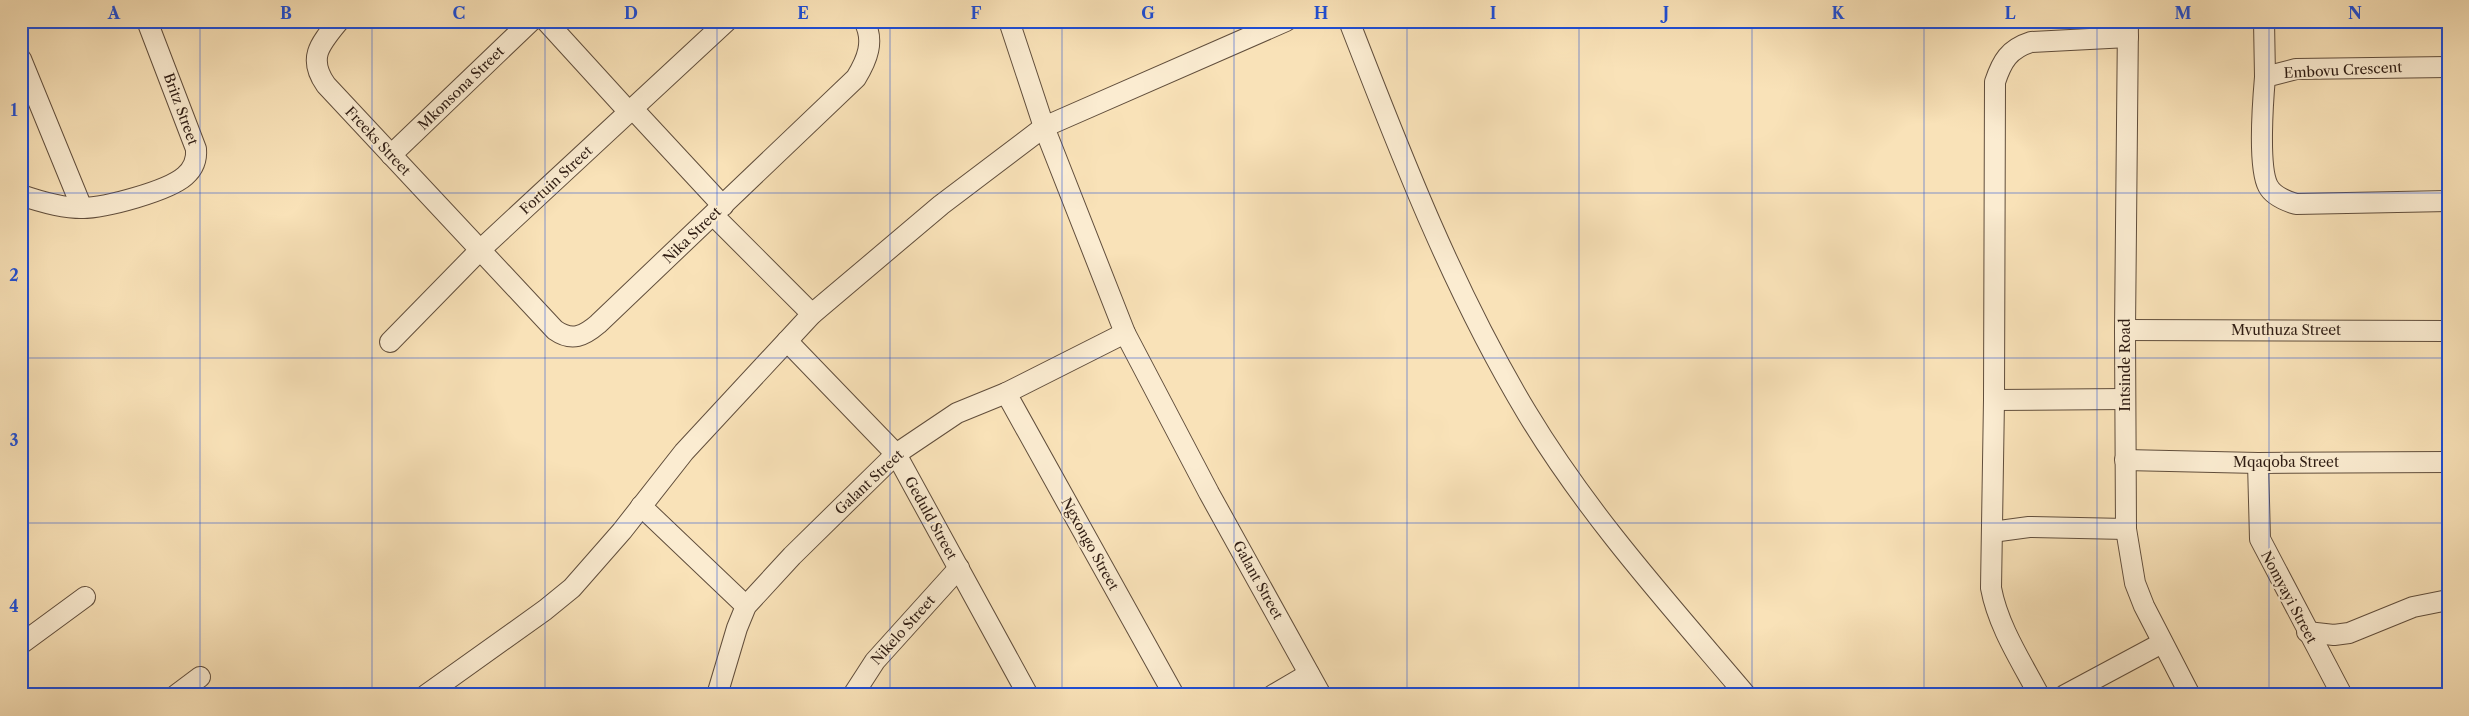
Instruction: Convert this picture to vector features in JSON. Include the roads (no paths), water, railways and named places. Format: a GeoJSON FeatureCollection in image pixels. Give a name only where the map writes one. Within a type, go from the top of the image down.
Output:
{"type":"FeatureCollection","features":[{"type":"Feature","properties":{"kind":"street","name":"Britz Street"},"geometry":{"type":"LineString","coordinates":[[21,196],[53,205],[82,208],[119,203],[174,183],[190,171],[197,156],[192,136],[147,21]]}},
{"type":"Feature","properties":{"kind":"street","name":"Freeks Street"},"geometry":{"type":"LineString","coordinates":[[339,21],[325,40],[317,56],[315,65],[319,74],[479,251]]}},
{"type":"Feature","properties":{"kind":"street","name":"Mkonsona Street"},"geometry":{"type":"LineString","coordinates":[[391,155],[531,21]]}},
{"type":"Feature","properties":{"kind":"street"},"geometry":{"type":"LineString","coordinates":[[546,21],[631,110],[718,211],[812,314]]}},
{"type":"Feature","properties":{"kind":"street","name":"Fortuin Street"},"geometry":{"type":"LineString","coordinates":[[390,342],[479,251],[727,21]]}},
{"type":"Feature","properties":{"kind":"street","name":"Nika Street"},"geometry":{"type":"LineString","coordinates":[[479,251],[555,330],[564,336],[572,338],[587,333],[718,211],[856,78],[865,64],[870,46],[868,29],[864,21]]}},
{"type":"Feature","properties":{"kind":"street","name":"Galant Street"},"geometry":{"type":"LineString","coordinates":[[1009,21],[1044,127],[1125,333],[1209,493],[1321,695]]}},
{"type":"Feature","properties":{"kind":"street"},"geometry":{"type":"LineString","coordinates":[[426,695],[546,610],[572,588],[607,549],[684,452],[787,340],[812,314],[941,204],[1044,127],[1286,21]]}},
{"type":"Feature","properties":{"kind":"street"},"geometry":{"type":"LineString","coordinates":[[1349,21],[1407,170],[1474,319],[1528,415],[1588,503],[1659,595],[1746,695]]}},
{"type":"Feature","properties":{"kind":"street"},"geometry":{"type":"LineString","coordinates":[[2264,21],[2265,77]]}},
{"type":"Feature","properties":{"kind":"street"},"geometry":{"type":"LineString","coordinates":[[2039,695],[1994,604],[1991,588],[1994,400],[1994,101],[2000,66],[2007,54],[2018,46],[2031,42],[2128,29]]}},
{"type":"Feature","properties":{"kind":"street","name":"Intsinde Road"},"geometry":{"type":"LineString","coordinates":[[2128,29],[2125,330],[2126,529],[2135,583],[2162,643],[2190,695]]}},
{"type":"Feature","properties":{"kind":"street"},"geometry":{"type":"LineString","coordinates":[[21,60],[82,208]]}},
{"type":"Feature","properties":{"kind":"street","name":"Embovu Crescent"},"geometry":{"type":"LineString","coordinates":[[2448,67],[2296,69],[2265,77],[2262,133],[2264,176],[2268,186],[2276,195],[2296,204],[2448,201]]}},
{"type":"Feature","properties":{"kind":"street","name":"Mvuthuza Street"},"geometry":{"type":"LineString","coordinates":[[2125,330],[2448,331]]}},
{"type":"Feature","properties":{"kind":"street","name":"Galant Street"},"geometry":{"type":"LineString","coordinates":[[717,695],[737,628],[746,606],[792,556],[896,454],[957,413],[1006,393],[1125,333]]}},
{"type":"Feature","properties":{"kind":"street","name":"Geduld Street"},"geometry":{"type":"LineString","coordinates":[[787,340],[896,454],[1028,695]]}},
{"type":"Feature","properties":{"kind":"street","name":"Ngxongo Street"},"geometry":{"type":"LineString","coordinates":[[1006,393],[1174,695]]}},
{"type":"Feature","properties":{"kind":"street"},"geometry":{"type":"LineString","coordinates":[[1994,400],[2125,399]]}},
{"type":"Feature","properties":{"kind":"street","name":"Mqaqoba Street"},"geometry":{"type":"LineString","coordinates":[[2125,460],[2258,463],[2448,462]]}},
{"type":"Feature","properties":{"kind":"street","name":"Nomyayi Street"},"geometry":{"type":"LineString","coordinates":[[2258,463],[2260,539],[2307,632],[2342,695]]}},
{"type":"Feature","properties":{"kind":"street"},"geometry":{"type":"LineString","coordinates":[[641,506],[746,606]]}},
{"type":"Feature","properties":{"kind":"street"},"geometry":{"type":"LineString","coordinates":[[1992,532],[2029,527],[2126,529]]}},
{"type":"Feature","properties":{"kind":"street","name":"Nikelo Street"},"geometry":{"type":"LineString","coordinates":[[853,695],[874,661],[959,568]]}},
{"type":"Feature","properties":{"kind":"street"},"geometry":{"type":"LineString","coordinates":[[21,644],[85,598]]}},
{"type":"Feature","properties":{"kind":"street"},"geometry":{"type":"LineString","coordinates":[[2307,632],[2334,635],[2349,633],[2413,607],[2448,600]]}},
{"type":"Feature","properties":{"kind":"street"},"geometry":{"type":"LineString","coordinates":[[2065,695],[2162,643]]}},
{"type":"Feature","properties":{"kind":"street"},"geometry":{"type":"LineString","coordinates":[[1273,695],[1309,674]]}},
{"type":"Feature","properties":{"kind":"street"},"geometry":{"type":"LineString","coordinates":[[176,695],[200,677]]}}]}
